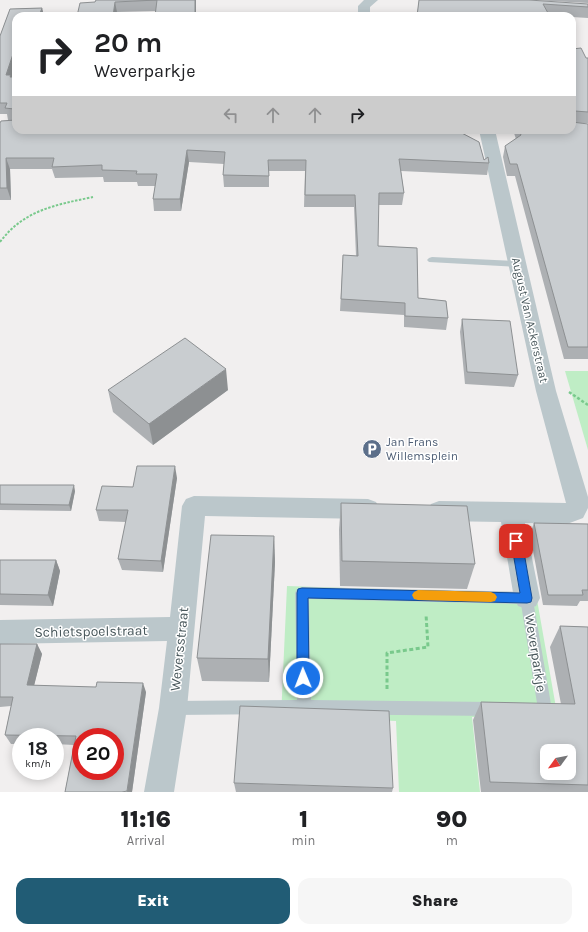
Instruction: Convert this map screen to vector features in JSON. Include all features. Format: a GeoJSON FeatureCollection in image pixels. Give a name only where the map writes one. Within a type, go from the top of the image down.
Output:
{"type":"FeatureCollection","features":[{"type":"Feature","properties":{"kind":"street"},"geometry":{"type":"LineString","coordinates":[[364,12],[364,6],[373,0]]}},
{"type":"Feature","properties":{"kind":"street","name":"August Van Ackerstraat"},"geometry":{"type":"LineString","coordinates":[[488,134],[546,391],[578,503],[582,510]]}},
{"type":"Feature","properties":{"kind":"street","name":"Weversstraat"},"geometry":{"type":"LineString","coordinates":[[159,792],[174,708],[194,506],[392,510]]}},
{"type":"Feature","properties":{"kind":"street"},"geometry":{"type":"LineString","coordinates":[[416,510],[567,514],[582,510]]}},
{"type":"Feature","properties":{"kind":"street"},"geometry":{"type":"LineString","coordinates":[[511,513],[527,598]]}},
{"type":"Feature","properties":{"kind":"street","name":"Schietspoelstraat"},"geometry":{"type":"LineString","coordinates":[[0,632],[182,629]]}},
{"type":"Feature","properties":{"kind":"lane"},"geometry":{"type":"LineString","coordinates":[[432,260],[517,264]]}},
{"type":"Feature","properties":{"kind":"lane","name":"Weverparkje"},"geometry":{"type":"LineString","coordinates":[[304,707],[302,593],[527,598],[545,710],[522,710]]}},
{"type":"Feature","properties":{"kind":"lane"},"geometry":{"type":"LineString","coordinates":[[174,708],[304,707],[506,709]]}},
{"type":"Feature","properties":{"kind":"path"},"geometry":{"type":"LineString","coordinates":[[0,242],[10,230],[31,214],[55,204],[93,197]]}},
{"type":"Feature","properties":{"kind":"path"},"geometry":{"type":"LineString","coordinates":[[387,708],[387,653],[428,647],[424,596]]}},
{"type":"Feature","properties":{"kind":"green space"},"geometry":{"type":"Polygon","coordinates":[[[565,371],[588,371],[588,450],[565,371]]]}},
{"type":"Feature","properties":{"kind":"green space"},"geometry":{"type":"Polygon","coordinates":[[[287,586],[536,594],[558,719],[472,717],[480,792],[399,792],[396,721],[281,717],[287,586]]]}},
{"type":"Feature","properties":{"kind":"building"},"geometry":{"type":"Polygon","coordinates":[[[96,0],[157,0],[115,2],[114,12],[78,12],[80,3],[95,2],[96,0]]]}},
{"type":"Feature","properties":{"kind":"building"},"geometry":{"type":"Polygon","coordinates":[[[157,0],[195,0],[195,12],[156,12],[157,0]]]}},
{"type":"Feature","properties":{"kind":"building"},"geometry":{"type":"Polygon","coordinates":[[[419,0],[529,0],[588,4],[588,7],[543,4],[547,12],[418,12],[419,0]]]}},
{"type":"Feature","properties":{"kind":"building"},"geometry":{"type":"Polygon","coordinates":[[[42,8],[40,12],[12,12],[12,57],[6,75],[11,75],[10,77],[12,77],[12,109],[5,108],[7,103],[0,103],[0,36],[10,9],[42,8]]]}},
{"type":"Feature","properties":{"kind":"building"},"geometry":{"type":"Polygon","coordinates":[[[581,48],[586,58],[588,58],[588,112],[576,111],[576,49],[581,48]]]}},
{"type":"Feature","properties":{"kind":"building"},"geometry":{"type":"Polygon","coordinates":[[[12,120],[12,134],[464,134],[479,142],[484,160],[488,157],[489,163],[399,159],[404,193],[379,193],[378,246],[417,248],[418,298],[446,301],[448,318],[405,316],[405,303],[341,299],[343,255],[358,256],[355,195],[305,195],[306,160],[268,160],[269,176],[223,175],[225,152],[187,150],[180,199],[153,199],[157,174],[136,174],[137,171],[102,170],[102,165],[52,167],[54,158],[6,158],[7,188],[0,188],[1,121],[12,120]]]}},
{"type":"Feature","properties":{"kind":"building"},"geometry":{"type":"Polygon","coordinates":[[[576,122],[588,124],[588,347],[568,347],[517,164],[510,164],[505,146],[521,135],[576,134],[576,122]]]}},
{"type":"Feature","properties":{"kind":"building"},"geometry":{"type":"Polygon","coordinates":[[[462,319],[510,321],[518,375],[467,372],[462,319]]]}},
{"type":"Feature","properties":{"kind":"building"},"geometry":{"type":"Polygon","coordinates":[[[185,338],[226,369],[149,424],[108,390],[185,338]]]}},
{"type":"Feature","properties":{"kind":"building"},"geometry":{"type":"Polygon","coordinates":[[[137,466],[175,466],[161,561],[118,559],[128,510],[96,510],[102,486],[133,487],[137,466]]]}},
{"type":"Feature","properties":{"kind":"building"},"geometry":{"type":"Polygon","coordinates":[[[0,485],[74,485],[69,505],[0,504],[0,485]]]}},
{"type":"Feature","properties":{"kind":"building"},"geometry":{"type":"Polygon","coordinates":[[[341,503],[467,506],[475,564],[342,561],[341,503]]]}},
{"type":"Feature","properties":{"kind":"building"},"geometry":{"type":"Polygon","coordinates":[[[534,523],[588,524],[588,590],[582,590],[583,595],[548,595],[534,523]]]}},
{"type":"Feature","properties":{"kind":"building"},"geometry":{"type":"Polygon","coordinates":[[[211,535],[274,536],[268,659],[197,658],[211,535]]]}},
{"type":"Feature","properties":{"kind":"building"},"geometry":{"type":"Polygon","coordinates":[[[0,560],[56,560],[48,595],[0,594],[0,560]]]}},
{"type":"Feature","properties":{"kind":"building"},"geometry":{"type":"Polygon","coordinates":[[[560,626],[588,627],[588,785],[490,782],[481,702],[575,704],[560,626]]]}},
{"type":"Feature","properties":{"kind":"building"},"geometry":{"type":"Polygon","coordinates":[[[0,644],[37,644],[27,685],[96,687],[97,682],[143,683],[127,791],[65,792],[72,756],[72,780],[124,780],[124,728],[72,728],[72,736],[64,736],[64,728],[12,728],[12,735],[5,735],[13,697],[0,697],[0,644]]]}},
{"type":"Feature","properties":{"kind":"building"},"geometry":{"type":"Polygon","coordinates":[[[240,706],[389,711],[393,788],[234,783],[240,706]]]}},
{"type":"Feature","properties":{"kind":"slow traffic"},"geometry":{"type":"LineString","coordinates":[[418,595],[491,597]]}},
{"type":"Feature","properties":{"kind":"place","name":"Jan Frans Willemsplein"},"geometry":{"type":"Point","coordinates":[372,449]}},
{"type":"Feature","properties":{"kind":"route"},"geometry":{"type":"LineString","coordinates":[[303,678],[302,593],[527,598],[516,541]]}}]}
